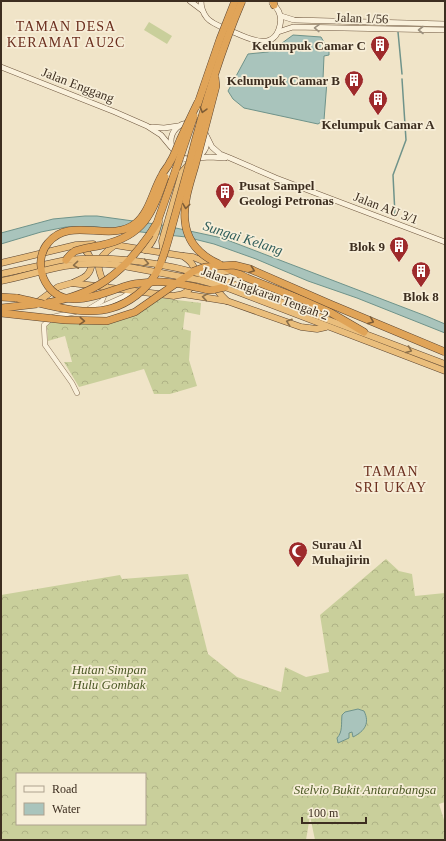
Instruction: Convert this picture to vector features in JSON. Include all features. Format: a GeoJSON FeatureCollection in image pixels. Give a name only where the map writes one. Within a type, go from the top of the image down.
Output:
{"type":"FeatureCollection","features":[{"type":"Feature","properties":{"kind":"highway"},"geometry":{"type":"LineString","coordinates":[[1,307],[47,303],[82,293],[106,281],[115,274],[130,260],[150,234],[157,223],[192,126],[198,102],[220,39],[235,1]]}},
{"type":"Feature","properties":{"kind":"highway"},"geometry":{"type":"LineString","coordinates":[[1,297],[17,298],[81,311],[95,311],[112,308],[135,296],[154,277],[160,264],[214,73],[225,41],[242,1]]}},
{"type":"Feature","properties":{"kind":"highway"},"geometry":{"type":"LineString","coordinates":[[214,73],[216,86],[188,193],[184,220],[187,231],[199,251],[208,259],[246,278]]}},
{"type":"Feature","properties":{"kind":"highway"},"geometry":{"type":"LineString","coordinates":[[66,260],[74,251],[123,239],[141,226],[148,218],[159,196],[171,162],[198,102]]}},
{"type":"Feature","properties":{"kind":"highway"},"geometry":{"type":"LineString","coordinates":[[145,250],[151,245],[154,239],[177,171],[178,166],[172,149]]}},
{"type":"Feature","properties":{"kind":"highway"},"geometry":{"type":"LineString","coordinates":[[166,253],[163,250],[162,241],[182,172],[195,159]]}},
{"type":"Feature","properties":{"kind":"highway"},"geometry":{"type":"LineString","coordinates":[[171,162],[162,174],[146,211],[136,223],[121,231],[70,231],[57,235],[48,242],[41,256],[41,268],[45,281],[49,288],[56,293],[74,300],[85,299],[131,285],[153,282],[166,282],[210,290],[225,287]]}},
{"type":"Feature","properties":{"kind":"highway"},"geometry":{"type":"LineString","coordinates":[[1,263],[76,245],[92,244],[115,245],[193,257],[322,307],[364,332]]}},
{"type":"Feature","properties":{"kind":"highway"},"geometry":{"type":"LineString","coordinates":[[1,307],[19,308],[32,306],[58,288],[86,276],[91,267],[89,254],[85,249],[76,245]]}},
{"type":"Feature","properties":{"kind":"highway"},"geometry":{"type":"LineString","coordinates":[[106,286],[98,269],[99,261],[102,255],[115,245]]}},
{"type":"Feature","properties":{"kind":"highway"},"geometry":{"type":"LineString","coordinates":[[183,256],[191,263],[196,276],[194,284],[183,294]]}},
{"type":"Feature","properties":{"kind":"highway","name":"Jalan Lingkaran Tengah 2"},"geometry":{"type":"LineString","coordinates":[[1,274],[66,260],[104,257],[199,272],[364,332],[445,364]]}},
{"type":"Feature","properties":{"kind":"highway","name":"Jalan Lingkaran Tengah 2"},"geometry":{"type":"LineString","coordinates":[[1,281],[65,266],[85,264],[118,265],[199,280],[225,287],[326,327],[445,371]]}},
{"type":"Feature","properties":{"kind":"highway"},"geometry":{"type":"LineString","coordinates":[[1,313],[65,320],[107,321],[135,312],[194,272],[205,268],[234,265],[250,269],[445,352]]}},
{"type":"Feature","properties":{"kind":"highway"},"geometry":{"type":"LineString","coordinates":[[227,301],[215,288],[213,279],[218,273],[228,271]]}},
{"type":"Feature","properties":{"kind":"highway"},"geometry":{"type":"LineString","coordinates":[[72,283],[106,286],[174,296],[183,294],[227,301],[301,327],[317,329],[326,327]]}},
{"type":"Feature","properties":{"kind":"main road","name":"Jalan 1/56"},"geometry":{"type":"LineString","coordinates":[[190,1],[202,10],[210,21],[253,41],[267,41],[274,37],[278,32],[293,27],[445,30]]}},
{"type":"Feature","properties":{"kind":"main road"},"geometry":{"type":"LineString","coordinates":[[201,1],[202,10]]}},
{"type":"Feature","properties":{"kind":"main road"},"geometry":{"type":"LineString","coordinates":[[272,2],[281,16],[281,24],[278,32]]}},
{"type":"Feature","properties":{"kind":"main road","name":"Jalan 1/56"},"geometry":{"type":"LineString","coordinates":[[281,16],[294,20],[445,24]]}},
{"type":"Feature","properties":{"kind":"main road","name":"Jalan Enggang"},"geometry":{"type":"LineString","coordinates":[[1,67],[147,126],[161,134],[172,149]]}},
{"type":"Feature","properties":{"kind":"main road"},"geometry":{"type":"LineString","coordinates":[[184,123],[195,124],[200,127],[207,137],[204,152],[195,159],[186,160],[181,158],[172,149],[171,135],[178,126],[184,123]]}},
{"type":"Feature","properties":{"kind":"main road","name":"Jalan Enggang"},"geometry":{"type":"LineString","coordinates":[[147,126],[164,128],[178,126]]}},
{"type":"Feature","properties":{"kind":"main road","name":"Jalan AU 3/1"},"geometry":{"type":"LineString","coordinates":[[207,137],[212,147],[220,154],[276,178],[445,242]]}},
{"type":"Feature","properties":{"kind":"main road","name":"Jalan AU 3/1"},"geometry":{"type":"LineString","coordinates":[[195,159],[210,157],[230,158]]}},
{"type":"Feature","properties":{"kind":"street"},"geometry":{"type":"LineString","coordinates":[[87,310],[102,301],[105,297],[106,286]]}},
{"type":"Feature","properties":{"kind":"street"},"geometry":{"type":"LineString","coordinates":[[77,393],[72,383],[45,345],[44,325],[47,321],[58,315],[110,304],[133,290]]}},
{"type":"Feature","properties":{"kind":"green space"},"geometry":{"type":"Polygon","coordinates":[[[149,22],[172,36],[167,44],[144,30],[149,22]]]}},
{"type":"Feature","properties":{"kind":"green space"},"geometry":{"type":"Polygon","coordinates":[[[161,298],[201,303],[200,315],[185,312],[183,329],[191,331],[189,360],[197,386],[170,394],[154,394],[144,369],[79,387],[64,362],[72,362],[65,336],[48,341],[47,325],[54,321],[112,322],[161,298]]]}},
{"type":"Feature","properties":{"kind":"green space","name":"Hutan Simpan Hulu Gombak"},"geometry":{"type":"Polygon","coordinates":[[[386,559],[399,571],[412,574],[415,596],[445,593],[445,802],[439,804],[445,823],[445,840],[315,840],[310,816],[306,840],[1,840],[1,595],[120,575],[122,579],[188,574],[208,654],[237,677],[281,692],[285,667],[306,677],[329,672],[320,615],[386,559]]]}},
{"type":"Feature","properties":{"kind":"water"},"geometry":{"type":"Polygon","coordinates":[[[293,35],[321,37],[329,51],[329,55],[324,56],[323,79],[327,81],[324,120],[318,124],[244,108],[233,99],[228,91],[248,54],[268,52],[293,35]]]}},
{"type":"Feature","properties":{"kind":"water"},"geometry":{"type":"Polygon","coordinates":[[[97,216],[162,225],[222,238],[445,324],[445,333],[357,298],[308,281],[256,259],[214,244],[186,237],[96,227],[66,227],[41,232],[1,244],[1,233],[53,219],[97,216]]]}},
{"type":"Feature","properties":{"kind":"water"},"geometry":{"type":"Polygon","coordinates":[[[358,709],[364,711],[366,715],[365,726],[357,735],[353,737],[352,732],[349,733],[349,738],[338,743],[337,738],[341,730],[342,715],[345,712],[358,709]]]}},
{"type":"Feature","properties":{"kind":"waterway"},"geometry":{"type":"LineString","coordinates":[[398,32],[402,74]]}},
{"type":"Feature","properties":{"kind":"waterway"},"geometry":{"type":"LineString","coordinates":[[395,215],[393,175],[406,140],[402,79]]}},
{"type":"Feature","properties":{"kind":"place","name":"Kelumpuk Camar C"},"geometry":{"type":"Point","coordinates":[380,62]}},
{"type":"Feature","properties":{"kind":"place","name":"Kelumpuk Camar B"},"geometry":{"type":"Point","coordinates":[354,97]}},
{"type":"Feature","properties":{"kind":"place","name":"Kelumpuk Camar A"},"geometry":{"type":"Point","coordinates":[378,116]}},
{"type":"Feature","properties":{"kind":"place","name":"Pusat Sampel Geologi Petronas"},"geometry":{"type":"Point","coordinates":[225,209]}},
{"type":"Feature","properties":{"kind":"place","name":"Blok 9"},"geometry":{"type":"Point","coordinates":[399,263]}},
{"type":"Feature","properties":{"kind":"place","name":"Blok 8"},"geometry":{"type":"Point","coordinates":[421,288]}},
{"type":"Feature","properties":{"kind":"place","name":"Surau Al Muhajirin"},"geometry":{"type":"Point","coordinates":[298,568]}},
{"type":"Feature","properties":{"kind":"district","name":"TAMAN DESA KERAMAT AU2C"},"geometry":{"type":"Point","coordinates":[66,34]}},
{"type":"Feature","properties":{"kind":"district","name":"TAMAN SRI UKAY"},"geometry":{"type":"Point","coordinates":[391,480]}},
{"type":"Feature","properties":{"kind":"water label","name":"Sungai Kelang"},"geometry":{"type":"Point","coordinates":[243,238]}},
{"type":"Feature","properties":{"kind":"park label","name":"Stelvio Bukit Antarabangsa"},"geometry":{"type":"Point","coordinates":[365,789]}}]}
